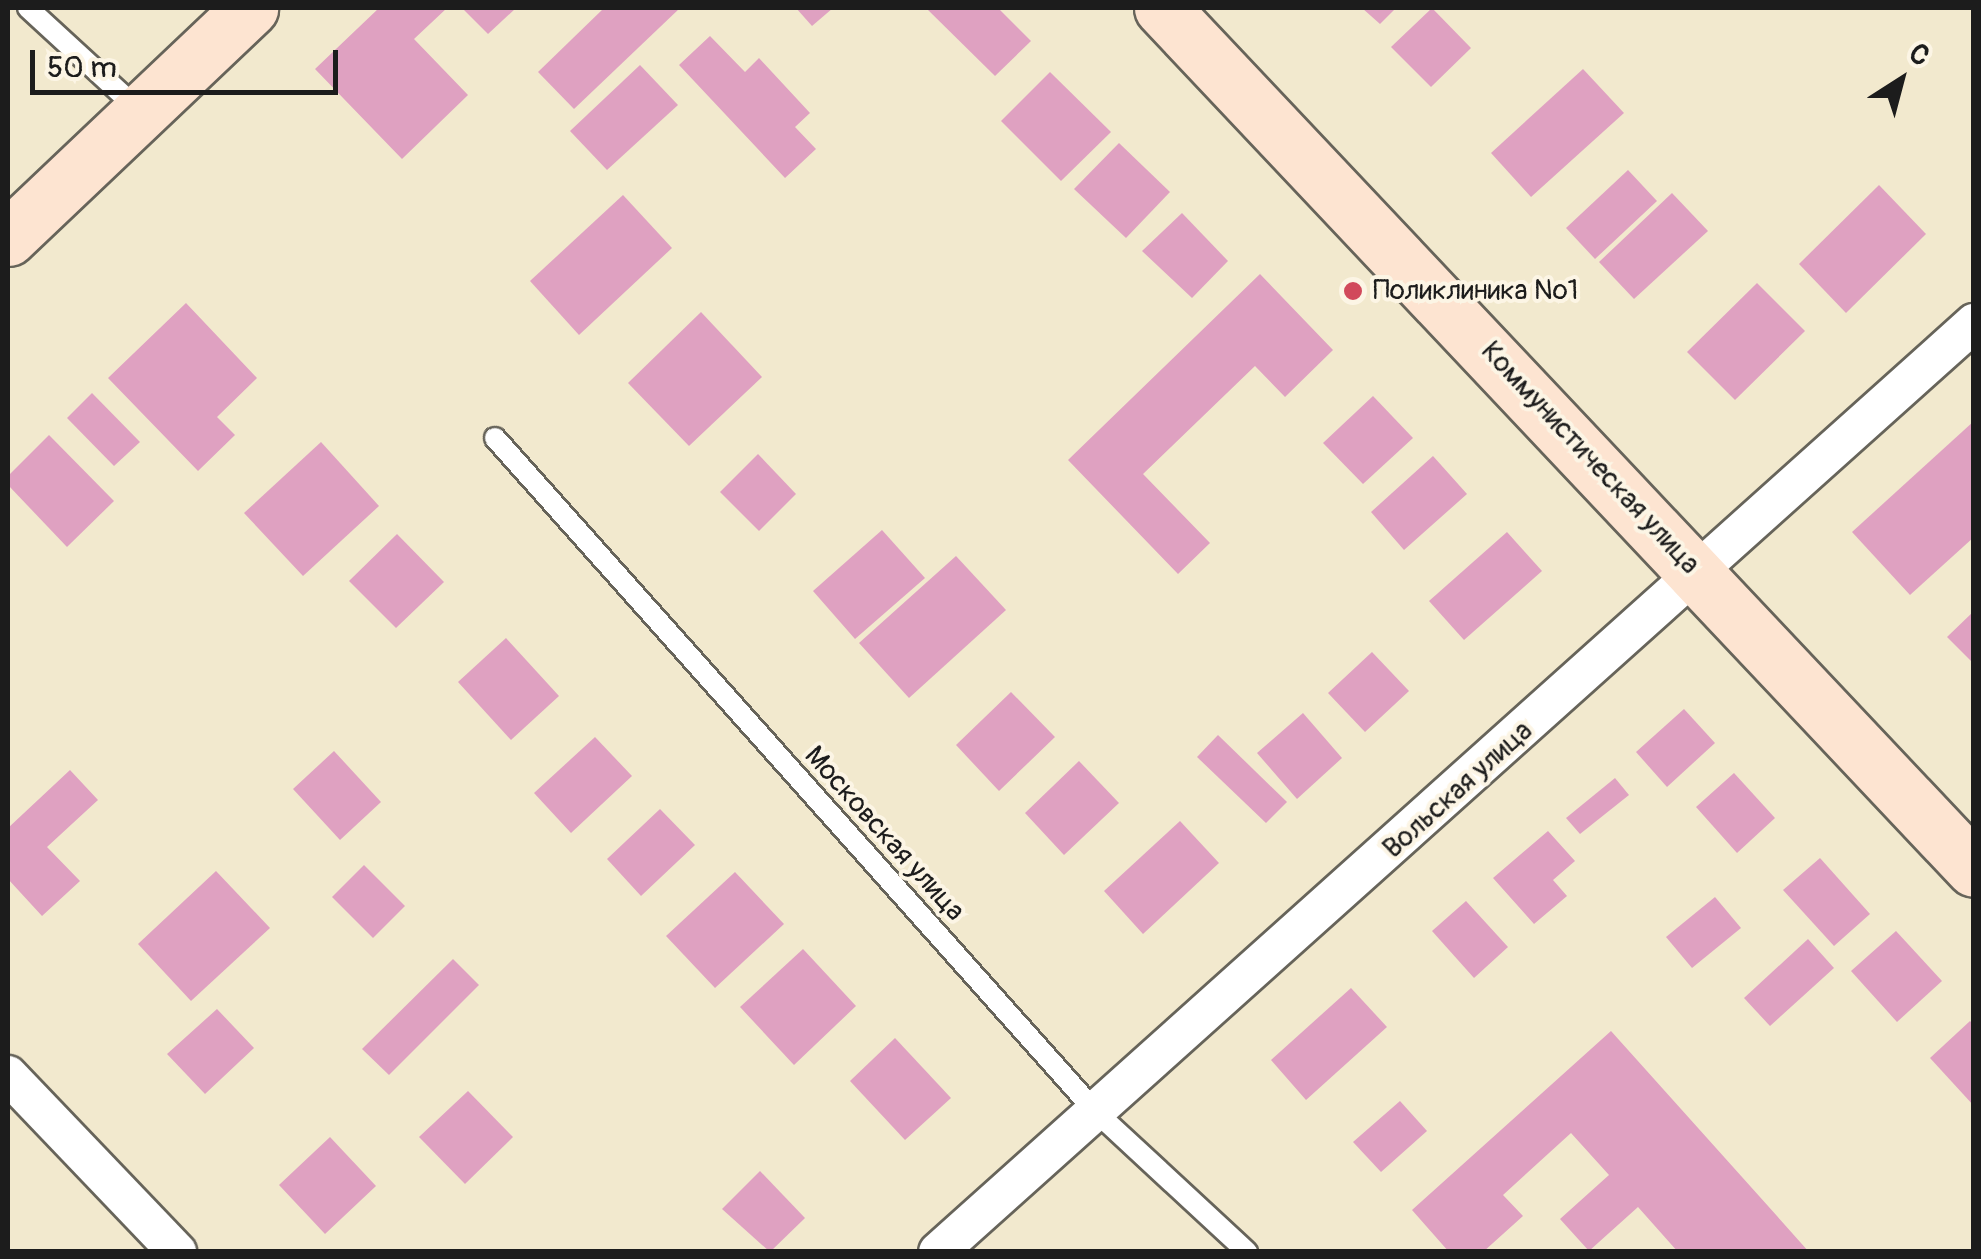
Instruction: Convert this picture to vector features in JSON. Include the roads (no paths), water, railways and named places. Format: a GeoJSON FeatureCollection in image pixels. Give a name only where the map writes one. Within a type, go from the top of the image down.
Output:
{"type":"FeatureCollection","features":[{"type":"Feature","properties":{"kind":"main road"},"geometry":{"type":"LineString","coordinates":[[8,238],[250,8]]}},
{"type":"Feature","properties":{"kind":"main road","name":"Коммунистическая улица"},"geometry":{"type":"LineString","coordinates":[[1162,8],[1700,574],[1974,869]]}},
{"type":"Feature","properties":{"kind":"street","name":"Вольская улица"},"geometry":{"type":"LineString","coordinates":[[938,1252],[1700,574],[1974,323]]}},
{"type":"Feature","properties":{"kind":"street"},"geometry":{"type":"LineString","coordinates":[[8,1075],[178,1252]]}},
{"type":"Feature","properties":{"kind":"lane"},"geometry":{"type":"LineString","coordinates":[[28,8],[139,110]]}},
{"type":"Feature","properties":{"kind":"lane","name":"Московская улица"},"geometry":{"type":"LineString","coordinates":[[495,438],[1096,1112],[1247,1252]]}},
{"type":"Feature","properties":{"kind":"place","name":"Поликлиника №1"},"geometry":{"type":"Point","coordinates":[1353,291]}}]}
